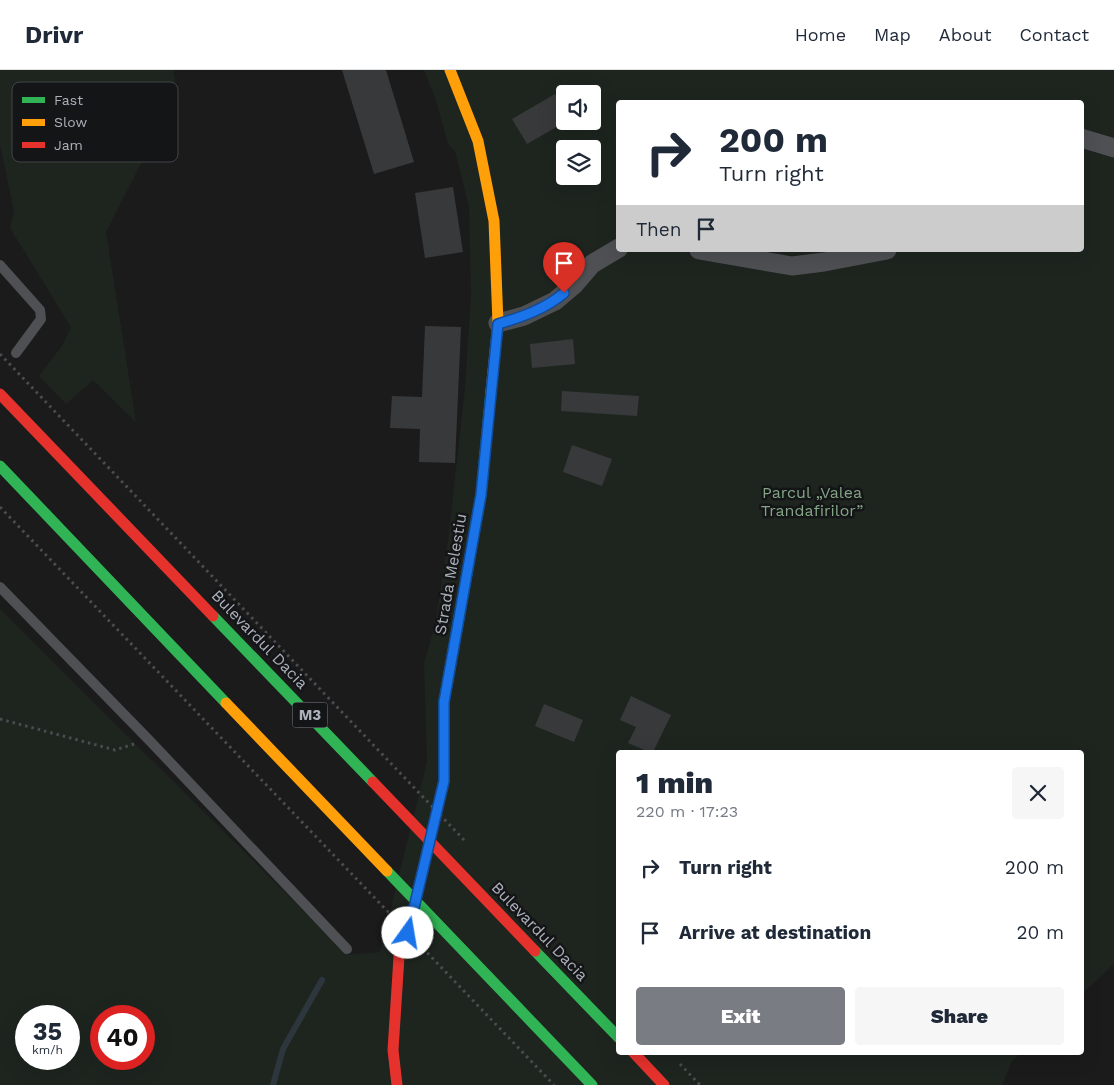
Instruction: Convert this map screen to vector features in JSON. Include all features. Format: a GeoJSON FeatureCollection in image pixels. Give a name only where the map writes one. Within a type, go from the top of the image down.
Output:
{"type":"FeatureCollection","features":[{"type":"Feature","properties":{"kind":"main road","name":"Strada Melestiu"},"geometry":{"type":"LineString","coordinates":[[397,1085],[393,1050],[399,956],[408,933],[444,781],[444,702],[481,495],[498,324],[492,212],[478,141],[450,70]]}},
{"type":"Feature","properties":{"kind":"main road","name":"Bulevardul Dacia"},"geometry":{"type":"LineString","coordinates":[[0,394],[616,1035]]}},
{"type":"Feature","properties":{"kind":"main road"},"geometry":{"type":"LineString","coordinates":[[0,466],[592,1085]]}},
{"type":"Feature","properties":{"kind":"main road"},"geometry":{"type":"LineString","coordinates":[[636,1055],[664,1085]]}},
{"type":"Feature","properties":{"kind":"street"},"geometry":{"type":"LineString","coordinates":[[1084,139],[1114,148]]}},
{"type":"Feature","properties":{"kind":"street"},"geometry":{"type":"LineString","coordinates":[[498,324],[524,316],[555,301],[574,285],[592,264],[616,250]]}},
{"type":"Feature","properties":{"kind":"street"},"geometry":{"type":"LineString","coordinates":[[711,252],[792,266],[876,252]]}},
{"type":"Feature","properties":{"kind":"lane"},"geometry":{"type":"LineString","coordinates":[[0,265],[40,310],[41,319],[16,353]]}},
{"type":"Feature","properties":{"kind":"lane"},"geometry":{"type":"LineString","coordinates":[[0,587],[149,740],[347,950]]}},
{"type":"Feature","properties":{"kind":"path"},"geometry":{"type":"LineString","coordinates":[[0,354],[467,843]]}},
{"type":"Feature","properties":{"kind":"path"},"geometry":{"type":"LineString","coordinates":[[0,507],[554,1085]]}},
{"type":"Feature","properties":{"kind":"path"},"geometry":{"type":"LineString","coordinates":[[0,719],[115,750],[149,740]]}},
{"type":"Feature","properties":{"kind":"path"},"geometry":{"type":"LineString","coordinates":[[675,1059],[700,1085]]}},
{"type":"Feature","properties":{"kind":"green space"},"geometry":{"type":"Polygon","coordinates":[[[0,70],[173,70],[175,82],[12,82],[12,162],[142,162],[106,232],[136,422],[93,380],[66,404],[39,376],[62,346],[71,327],[10,228],[14,211],[0,144],[0,70]]]}},
{"type":"Feature","properties":{"kind":"green space","name":"Parcul „Valea Trandafirilor”"},"geometry":{"type":"Polygon","coordinates":[[[424,70],[1114,70],[1114,964],[1084,992],[1084,750],[616,750],[616,1055],[1019,1055],[1012,1061],[1002,1085],[0,1085],[0,609],[348,955],[380,952],[427,762],[424,663],[435,625],[448,542],[465,388],[471,295],[469,206],[455,151],[448,144],[436,100],[424,70]]]}},
{"type":"Feature","properties":{"kind":"building"},"geometry":{"type":"Polygon","coordinates":[[[342,70],[386,70],[414,162],[374,174],[342,70]]]}},
{"type":"Feature","properties":{"kind":"building"},"geometry":{"type":"Polygon","coordinates":[[[555,94],[556,96],[556,127],[527,144],[512,119],[555,94]]]}},
{"type":"Feature","properties":{"kind":"building"},"geometry":{"type":"Polygon","coordinates":[[[453,187],[463,252],[425,258],[415,193],[453,187]]]}},
{"type":"Feature","properties":{"kind":"building"},"geometry":{"type":"Polygon","coordinates":[[[425,326],[461,327],[455,463],[419,462],[420,429],[390,428],[392,396],[422,397],[425,326]]]}},
{"type":"Feature","properties":{"kind":"building"},"geometry":{"type":"Polygon","coordinates":[[[573,339],[575,364],[532,368],[530,344],[573,339]]]}},
{"type":"Feature","properties":{"kind":"building"},"geometry":{"type":"Polygon","coordinates":[[[562,391],[639,396],[637,416],[561,411],[562,391]]]}},
{"type":"Feature","properties":{"kind":"building"},"geometry":{"type":"Polygon","coordinates":[[[572,445],[612,459],[602,486],[563,472],[572,445]]]}},
{"type":"Feature","properties":{"kind":"building"},"geometry":{"type":"Polygon","coordinates":[[[631,696],[671,715],[654,750],[644,750],[628,743],[636,727],[620,720],[631,696]]]}},
{"type":"Feature","properties":{"kind":"building"},"geometry":{"type":"Polygon","coordinates":[[[544,704],[583,720],[574,742],[535,726],[544,704]]]}},
{"type":"Feature","properties":{"kind":"waterway"},"geometry":{"type":"LineString","coordinates":[[273,1085],[283,1049],[322,980]]}},
{"type":"Feature","properties":{"kind":"traffic: fast"},"geometry":{"type":"LineString","coordinates":[[444,769],[444,702],[481,495],[491,392]]}},
{"type":"Feature","properties":{"kind":"traffic: fast"},"geometry":{"type":"LineString","coordinates":[[0,466],[226,703]]}},
{"type":"Feature","properties":{"kind":"traffic: fast"},"geometry":{"type":"LineString","coordinates":[[213,616],[373,782]]}},
{"type":"Feature","properties":{"kind":"traffic: fast"},"geometry":{"type":"LineString","coordinates":[[387,871],[592,1085]]}},
{"type":"Feature","properties":{"kind":"traffic: fast"},"geometry":{"type":"LineString","coordinates":[[535,951],[616,1035]]}},
{"type":"Feature","properties":{"kind":"traffic: slow"},"geometry":{"type":"LineString","coordinates":[[450,70],[478,141],[494,221],[498,323],[491,392]]}},
{"type":"Feature","properties":{"kind":"traffic: slow"},"geometry":{"type":"LineString","coordinates":[[226,703],[387,871]]}},
{"type":"Feature","properties":{"kind":"traffic: jam"},"geometry":{"type":"LineString","coordinates":[[0,394],[213,616]]}},
{"type":"Feature","properties":{"kind":"traffic: jam"},"geometry":{"type":"LineString","coordinates":[[397,1085],[393,1050],[399,957],[408,933],[444,781],[444,769]]}},
{"type":"Feature","properties":{"kind":"traffic: jam"},"geometry":{"type":"LineString","coordinates":[[373,782],[535,951]]}},
{"type":"Feature","properties":{"kind":"traffic: jam"},"geometry":{"type":"LineString","coordinates":[[636,1055],[664,1085]]}},
{"type":"Feature","properties":{"kind":"route"},"geometry":{"type":"LineString","coordinates":[[408,933],[444,781],[444,702],[481,495],[498,324],[524,316],[555,301],[564,293]]}}]}
